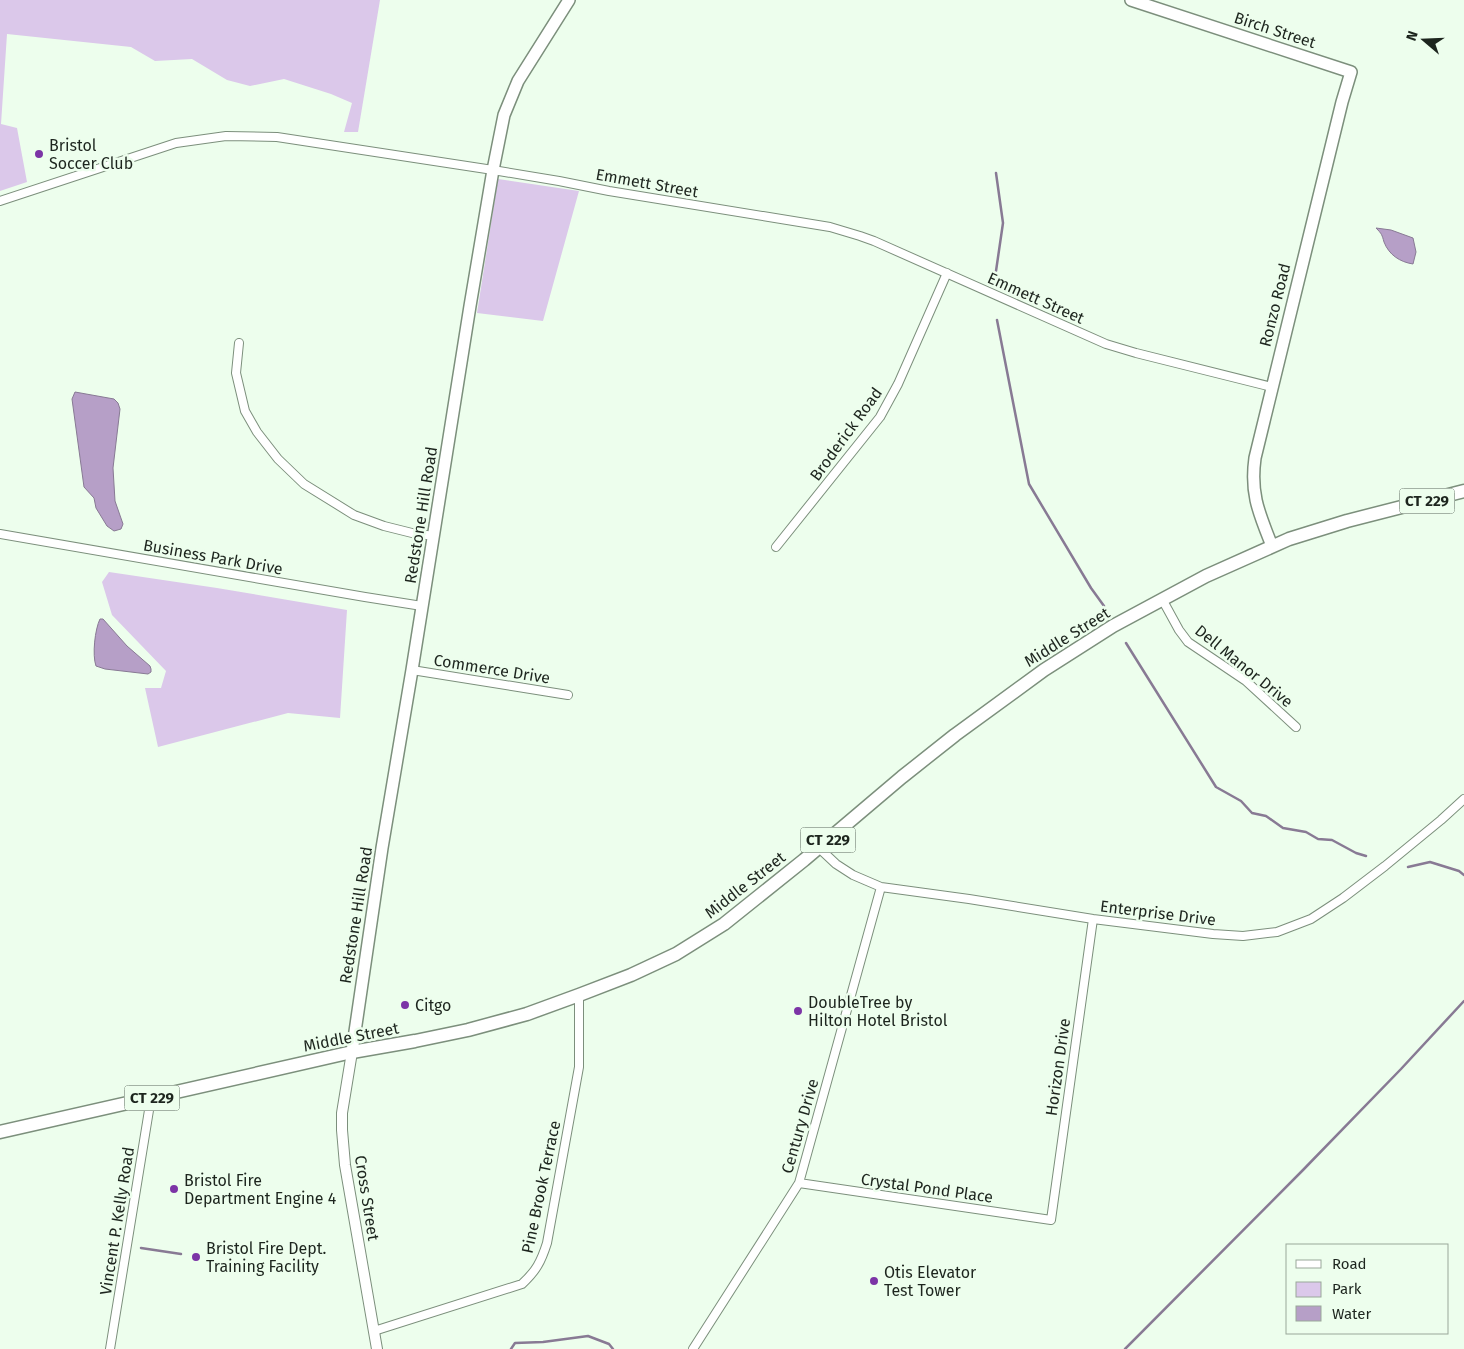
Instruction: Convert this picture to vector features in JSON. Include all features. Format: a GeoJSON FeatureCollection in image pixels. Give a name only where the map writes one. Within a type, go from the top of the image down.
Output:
{"type":"FeatureCollection","features":[{"type":"Feature","properties":{"kind":"main road","name":"Redstone Hill Road"},"geometry":{"type":"LineString","coordinates":[[352,1052],[381,858],[493,170],[504,115],[518,81],[569,0]]}},
{"type":"Feature","properties":{"kind":"main road","name":"Birch Street"},"geometry":{"type":"LineString","coordinates":[[1131,0],[1151,3],[1351,72]]}},
{"type":"Feature","properties":{"kind":"main road","name":"Ronzo Road"},"geometry":{"type":"LineString","coordinates":[[1272,546],[1258,509],[1252,484],[1255,458],[1351,72]]}},
{"type":"Feature","properties":{"kind":"main road","name":"Middle Street"},"geometry":{"type":"LineString","coordinates":[[0,1132],[352,1052],[415,1042],[468,1030],[527,1014],[631,975],[676,954],[724,924],[819,848],[920,762],[1002,699],[1078,647],[1206,576],[1272,546],[1339,523],[1464,491]]}},
{"type":"Feature","properties":{"kind":"street","name":"Emmett Street"},"geometry":{"type":"LineString","coordinates":[[0,201],[176,143],[226,136],[277,137],[493,170],[830,228],[874,241],[1113,347],[1272,387]]}},
{"type":"Feature","properties":{"kind":"street","name":"Broderick Road"},"geometry":{"type":"LineString","coordinates":[[776,547],[880,416],[898,384],[948,273]]}},
{"type":"Feature","properties":{"kind":"street"},"geometry":{"type":"LineString","coordinates":[[239,343],[236,373],[245,411],[257,432],[278,459],[304,484],[354,515],[384,526],[434,536]]}},
{"type":"Feature","properties":{"kind":"street","name":"Business Park Drive"},"geometry":{"type":"LineString","coordinates":[[0,534],[422,606]]}},
{"type":"Feature","properties":{"kind":"street","name":"Dell Manor Drive"},"geometry":{"type":"LineString","coordinates":[[1162,599],[1188,642],[1246,681],[1296,727]]}},
{"type":"Feature","properties":{"kind":"street","name":"Commerce Drive"},"geometry":{"type":"LineString","coordinates":[[412,670],[568,696]]}},
{"type":"Feature","properties":{"kind":"street","name":"Enterprise Drive"},"geometry":{"type":"LineString","coordinates":[[819,848],[836,864],[852,875],[881,887],[1093,919],[1243,936],[1277,932],[1311,919],[1344,898],[1441,820],[1464,799]]}},
{"type":"Feature","properties":{"kind":"street","name":"Century Drive"},"geometry":{"type":"LineString","coordinates":[[693,1349],[798,1183],[881,887]]}},
{"type":"Feature","properties":{"kind":"street","name":"Horizon Drive"},"geometry":{"type":"LineString","coordinates":[[1051,1220],[1093,919]]}},
{"type":"Feature","properties":{"kind":"street","name":"Pine Brook Terrace"},"geometry":{"type":"LineString","coordinates":[[374,1331],[522,1284],[533,1274],[540,1263],[546,1243],[579,1066],[579,995]]}},
{"type":"Feature","properties":{"kind":"street","name":"Cross Street"},"geometry":{"type":"LineString","coordinates":[[352,1052],[342,1113],[342,1130],[345,1165],[377,1349]]}},
{"type":"Feature","properties":{"kind":"street","name":"Vincent P. Kelly Road"},"geometry":{"type":"LineString","coordinates":[[110,1349],[151,1098]]}},
{"type":"Feature","properties":{"kind":"street","name":"Crystal Pond Place"},"geometry":{"type":"LineString","coordinates":[[798,1183],[1051,1220]]}},
{"type":"Feature","properties":{"kind":"green space"},"geometry":{"type":"Polygon","coordinates":[[[0,0],[380,0],[358,132],[344,132],[352,103],[284,79],[250,86],[227,80],[192,59],[155,61],[131,47],[7,34],[1,124],[17,128],[27,182],[0,191],[0,0]]]}},
{"type":"Feature","properties":{"kind":"green space"},"geometry":{"type":"Polygon","coordinates":[[[498,179],[579,191],[543,321],[477,313],[498,179]]]}},
{"type":"Feature","properties":{"kind":"green space"},"geometry":{"type":"Polygon","coordinates":[[[109,572],[347,610],[340,718],[288,713],[158,747],[145,688],[161,688],[166,671],[112,615],[102,582],[109,572]]]}},
{"type":"Feature","properties":{"kind":"water"},"geometry":{"type":"Polygon","coordinates":[[[1376,228],[1391,230],[1413,238],[1416,252],[1413,264],[1399,260],[1392,254],[1376,228]]]}},
{"type":"Feature","properties":{"kind":"water"},"geometry":{"type":"Polygon","coordinates":[[[75,392],[114,399],[118,403],[120,409],[113,468],[115,501],[123,524],[121,529],[114,531],[107,526],[96,508],[94,498],[84,487],[72,399],[75,392]]]}},
{"type":"Feature","properties":{"kind":"water"},"geometry":{"type":"Polygon","coordinates":[[[100,619],[103,619],[127,646],[150,666],[151,672],[148,674],[105,669],[96,666],[94,655],[95,642],[100,619]]]}},
{"type":"Feature","properties":{"kind":"waterway"},"geometry":{"type":"LineString","coordinates":[[996,173],[1003,223],[996,271]]}},
{"type":"Feature","properties":{"kind":"waterway"},"geometry":{"type":"LineString","coordinates":[[997,320],[1029,484],[1091,588],[1104,606]]}},
{"type":"Feature","properties":{"kind":"waterway"},"geometry":{"type":"LineString","coordinates":[[1126,643],[1216,787],[1241,801],[1252,813],[1266,816],[1283,828],[1306,832],[1318,839],[1332,840],[1356,853],[1366,856]]}},
{"type":"Feature","properties":{"kind":"waterway"},"geometry":{"type":"LineString","coordinates":[[1408,867],[1430,862],[1459,871],[1464,875]]}},
{"type":"Feature","properties":{"kind":"waterway"},"geometry":{"type":"LineString","coordinates":[[1125,1349],[1303,1170],[1464,1001]]}},
{"type":"Feature","properties":{"kind":"waterway"},"geometry":{"type":"LineString","coordinates":[[141,1248],[181,1254]]}},
{"type":"Feature","properties":{"kind":"waterway"},"geometry":{"type":"LineString","coordinates":[[511,1349],[515,1343],[543,1342],[588,1336],[609,1344],[613,1349]]}},
{"type":"Feature","properties":{"kind":"place","name":"Bristol Soccer Club"},"geometry":{"type":"Point","coordinates":[39,154]}},
{"type":"Feature","properties":{"kind":"place","name":"Citgo"},"geometry":{"type":"Point","coordinates":[405,1005]}},
{"type":"Feature","properties":{"kind":"place","name":"DoubleTree by Hilton Hotel Bristol"},"geometry":{"type":"Point","coordinates":[798,1011]}},
{"type":"Feature","properties":{"kind":"place","name":"Bristol Fire Department Engine 4"},"geometry":{"type":"Point","coordinates":[174,1189]}},
{"type":"Feature","properties":{"kind":"place","name":"Bristol Fire Dept. Training Facility"},"geometry":{"type":"Point","coordinates":[196,1257]}},
{"type":"Feature","properties":{"kind":"place","name":"Otis Elevator Test Tower"},"geometry":{"type":"Point","coordinates":[874,1281]}}]}
